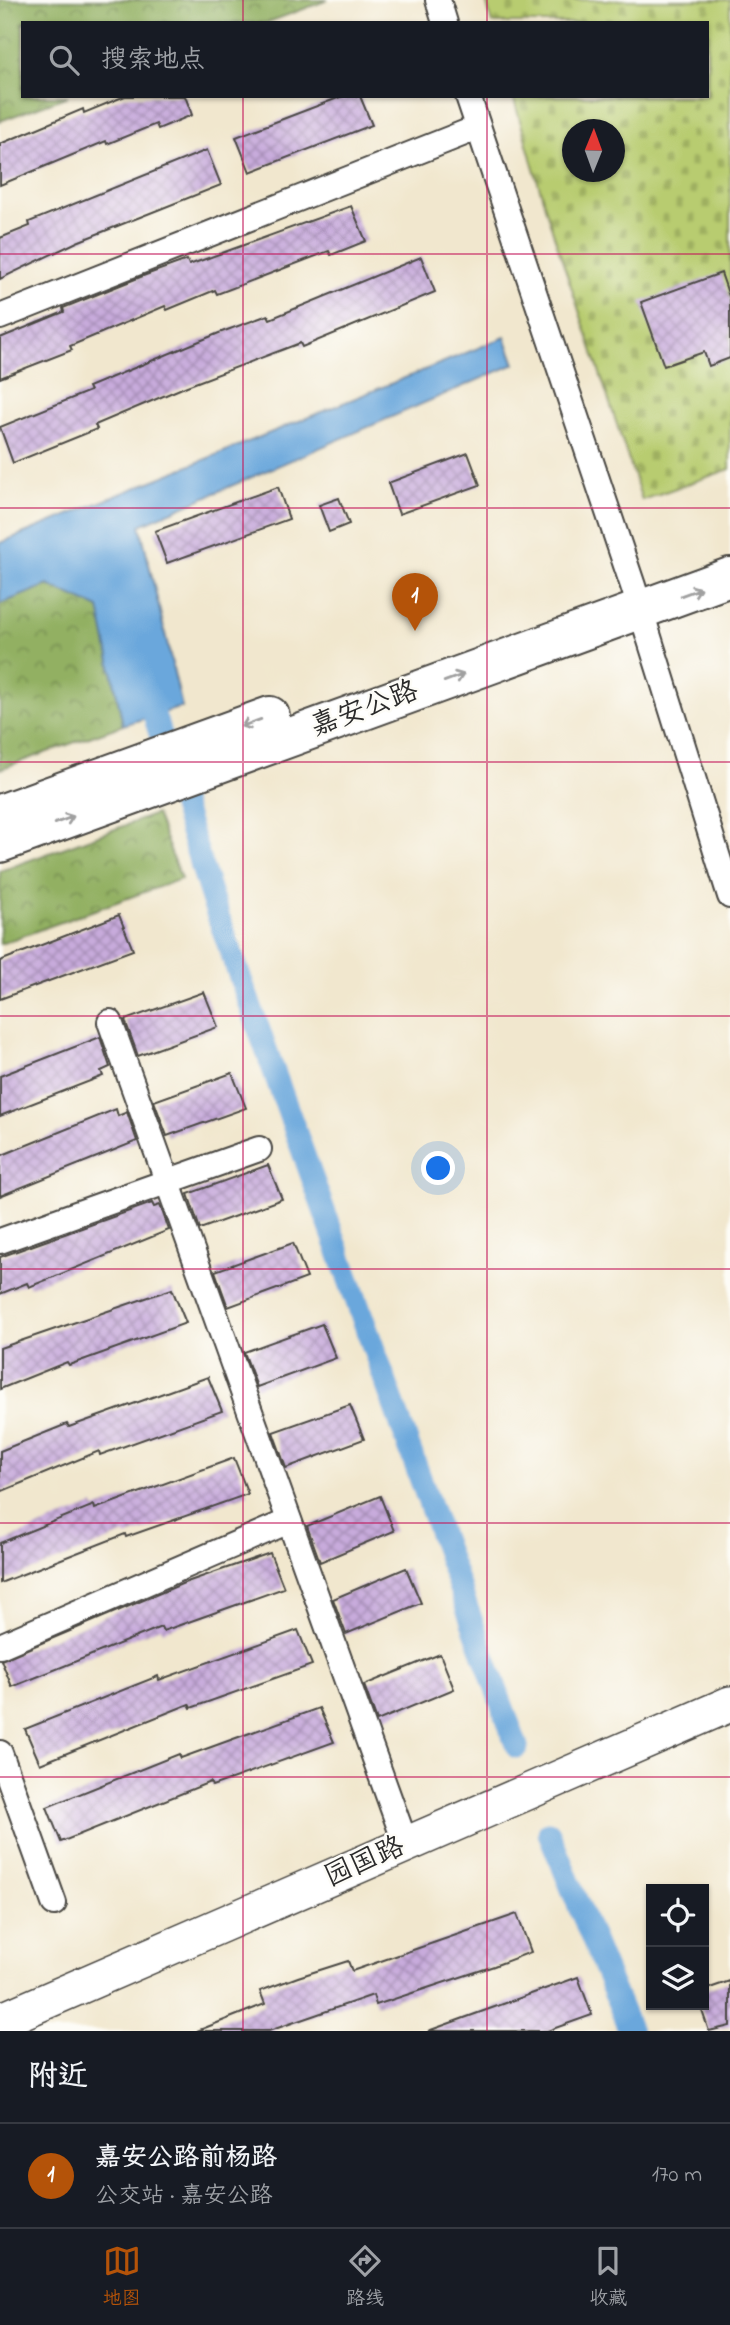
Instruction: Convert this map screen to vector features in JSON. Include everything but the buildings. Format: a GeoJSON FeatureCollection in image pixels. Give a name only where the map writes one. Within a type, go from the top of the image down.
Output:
{"type":"FeatureCollection","features":[{"type":"Feature","properties":{"kind":"main road","name":"嘉安公路"},"geometry":{"type":"LineString","coordinates":[[0,843],[132,781],[637,598],[730,551]]}},
{"type":"Feature","properties":{"kind":"main road","name":"嘉安公路"},"geometry":{"type":"LineString","coordinates":[[637,598],[730,578]]}},
{"type":"Feature","properties":{"kind":"main road","name":"嘉安公路"},"geometry":{"type":"LineString","coordinates":[[0,814],[132,781]]}},
{"type":"Feature","properties":{"kind":"street"},"geometry":{"type":"LineString","coordinates":[[438,0],[444,21]]}},
{"type":"Feature","properties":{"kind":"street"},"geometry":{"type":"LineString","coordinates":[[469,98],[637,598],[730,896]]}},
{"type":"Feature","properties":{"kind":"street"},"geometry":{"type":"LineString","coordinates":[[0,317],[477,128]]}},
{"type":"Feature","properties":{"kind":"street"},"geometry":{"type":"LineString","coordinates":[[110,1022],[406,1845]]}},
{"type":"Feature","properties":{"kind":"street"},"geometry":{"type":"LineString","coordinates":[[0,1241],[259,1149]]}},
{"type":"Feature","properties":{"kind":"street"},"geometry":{"type":"LineString","coordinates":[[0,1646],[289,1521]]}},
{"type":"Feature","properties":{"kind":"street","name":"园国路"},"geometry":{"type":"LineString","coordinates":[[0,2021],[730,1704]]}},
{"type":"Feature","properties":{"kind":"street"},"geometry":{"type":"LineString","coordinates":[[0,1753],[54,1903]]}},
{"type":"Feature","properties":{"kind":"green space"},"geometry":{"type":"Polygon","coordinates":[[[0,0],[328,0],[271,21],[21,21],[21,98],[63,98],[0,121],[0,0]]]}},
{"type":"Feature","properties":{"kind":"green space"},"geometry":{"type":"Polygon","coordinates":[[[486,0],[730,0],[730,469],[642,500],[549,220],[514,98],[709,98],[709,21],[491,21],[486,0]]]}},
{"type":"Feature","properties":{"kind":"green space"},"geometry":{"type":"Polygon","coordinates":[[[48,585],[100,608],[123,725],[0,769],[0,604],[48,585]]]}},
{"type":"Feature","properties":{"kind":"green space"},"geometry":{"type":"Polygon","coordinates":[[[156,814],[181,879],[0,944],[0,871],[156,814]]]}},
{"type":"Feature","properties":{"kind":"water"},"geometry":{"type":"Polygon","coordinates":[[[505,337],[515,364],[140,525],[182,707],[123,725],[99,608],[48,585],[0,604],[0,543],[505,337]]]}},
{"type":"Feature","properties":{"kind":"waterway"},"geometry":{"type":"LineString","coordinates":[[145,686],[213,902],[517,1747]]}},
{"type":"Feature","properties":{"kind":"waterway"},"geometry":{"type":"LineString","coordinates":[[549,1833],[630,2031]]}},
{"type":"Feature","properties":{"kind":"place","name":"嘉安公路前杨路"},"geometry":{"type":"Point","coordinates":[415,631]}}]}
